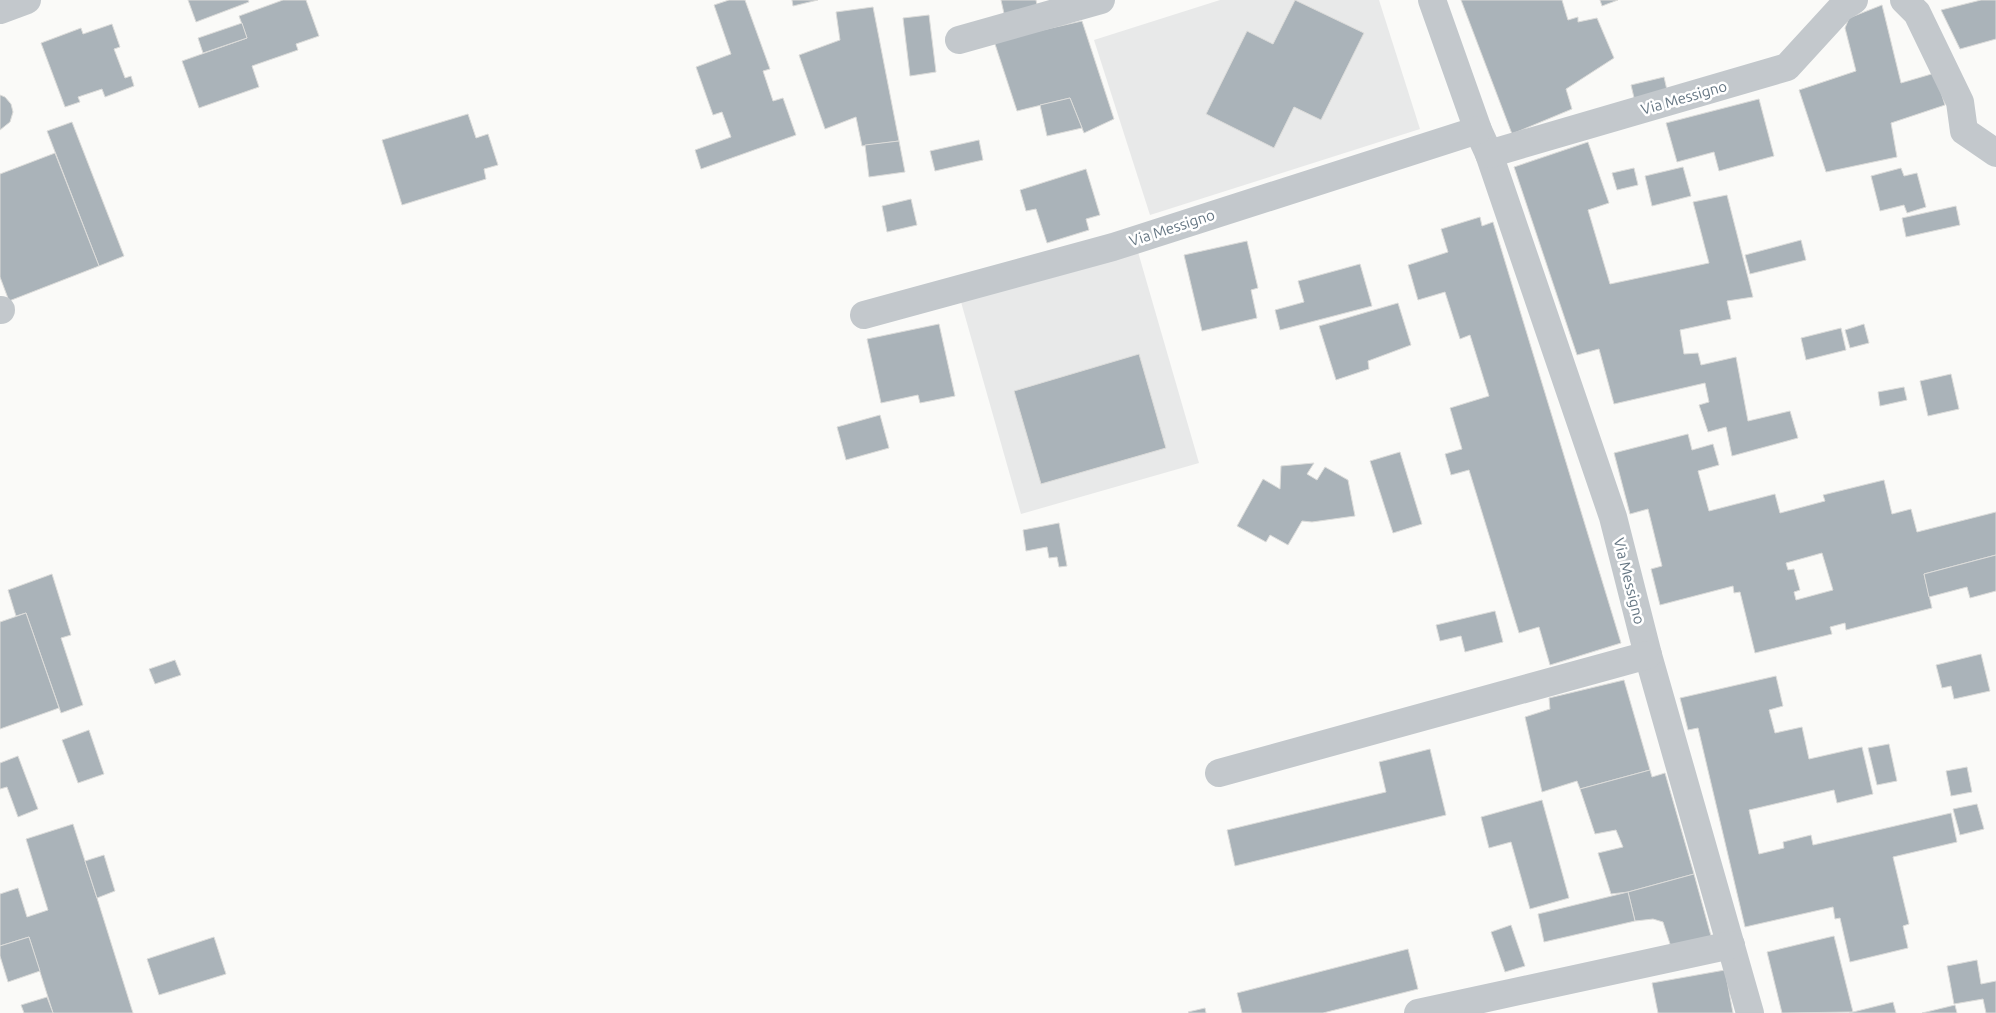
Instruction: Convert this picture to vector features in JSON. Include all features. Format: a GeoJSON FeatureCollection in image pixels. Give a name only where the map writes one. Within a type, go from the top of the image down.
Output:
{"type":"FeatureCollection","features":[{"type":"Feature","properties":{"kind":"street"},"geometry":{"type":"LineString","coordinates":[[0,10],[27,0]]}},
{"type":"Feature","properties":{"kind":"street"},"geometry":{"type":"LineString","coordinates":[[959,40],[1101,0]]}},
{"type":"Feature","properties":{"kind":"street","name":"Via Messigno"},"geometry":{"type":"LineString","coordinates":[[1432,0],[1478,130],[1489,154],[1614,517],[1648,655],[1750,1013]]}},
{"type":"Feature","properties":{"kind":"street","name":"Via Messigno"},"geometry":{"type":"LineString","coordinates":[[1489,154],[1786,68],[1841,8],[1854,0]]}},
{"type":"Feature","properties":{"kind":"street"},"geometry":{"type":"LineString","coordinates":[[1904,0],[1917,13],[1960,102],[1964,131],[1996,153]]}},
{"type":"Feature","properties":{"kind":"street","name":"Via Messigno"},"geometry":{"type":"LineString","coordinates":[[864,315],[1113,247],[1478,130]]}},
{"type":"Feature","properties":{"kind":"street"},"geometry":{"type":"LineString","coordinates":[[1219,773],[1648,655]]}},
{"type":"Feature","properties":{"kind":"street"},"geometry":{"type":"LineString","coordinates":[[1418,1013],[1731,945]]}},
{"type":"Feature","properties":{"kind":"shaded area"},"geometry":{"type":"Polygon","coordinates":[[[1220,0],[1379,0],[1420,129],[1150,215],[1094,40],[1220,0]]]}},
{"type":"Feature","properties":{"kind":"shaded area"},"geometry":{"type":"Polygon","coordinates":[[[1138,252],[1199,463],[1021,514],[961,302],[1138,252]]]}},
{"type":"Feature","properties":{"kind":"building"},"geometry":{"type":"Polygon","coordinates":[[[188,0],[248,0],[249,2],[196,22],[188,0]]]}},
{"type":"Feature","properties":{"kind":"building"},"geometry":{"type":"Polygon","coordinates":[[[283,0],[306,0],[319,36],[296,44],[298,50],[252,66],[259,87],[199,108],[182,61],[247,38],[239,16],[283,0]]]}},
{"type":"Feature","properties":{"kind":"building"},"geometry":{"type":"Polygon","coordinates":[[[729,0],[745,0],[770,69],[763,71],[773,101],[783,98],[796,135],[701,169],[695,150],[731,137],[722,112],[713,115],[696,67],[731,54],[714,5],[729,0]]]}},
{"type":"Feature","properties":{"kind":"building"},"geometry":{"type":"Polygon","coordinates":[[[792,0],[818,0],[793,6],[792,0]]]}},
{"type":"Feature","properties":{"kind":"building"},"geometry":{"type":"Polygon","coordinates":[[[1001,0],[1036,0],[1038,10],[1005,18],[1001,0]]]}},
{"type":"Feature","properties":{"kind":"building"},"geometry":{"type":"Polygon","coordinates":[[[1295,0],[1364,33],[1321,120],[1294,107],[1274,148],[1206,114],[1247,31],[1273,44],[1295,0]]]}},
{"type":"Feature","properties":{"kind":"building"},"geometry":{"type":"Polygon","coordinates":[[[1461,0],[1562,0],[1568,20],[1578,17],[1578,22],[1597,18],[1614,58],[1566,89],[1572,109],[1512,134],[1461,0]]]}},
{"type":"Feature","properties":{"kind":"building"},"geometry":{"type":"Polygon","coordinates":[[[1600,0],[1618,0],[1602,6],[1600,0]]]}},
{"type":"Feature","properties":{"kind":"building"},"geometry":{"type":"Polygon","coordinates":[[[1981,0],[1996,0],[1996,39],[1960,49],[1941,10],[1981,0]]]}},
{"type":"Feature","properties":{"kind":"building"},"geometry":{"type":"Polygon","coordinates":[[[1882,5],[1901,83],[1935,73],[1945,105],[1891,123],[1897,157],[1826,172],[1799,90],[1856,71],[1845,28],[1849,18],[1882,5]]]}},
{"type":"Feature","properties":{"kind":"building"},"geometry":{"type":"Polygon","coordinates":[[[873,7],[899,141],[862,146],[856,117],[825,129],[799,55],[840,40],[836,12],[873,7]]]}},
{"type":"Feature","properties":{"kind":"building"},"geometry":{"type":"Polygon","coordinates":[[[929,15],[936,72],[910,76],[903,18],[929,15]]]}},
{"type":"Feature","properties":{"kind":"building"},"geometry":{"type":"Polygon","coordinates":[[[1082,21],[1114,119],[1084,133],[1070,98],[1017,111],[994,41],[1082,21]]]}},
{"type":"Feature","properties":{"kind":"building"},"geometry":{"type":"Polygon","coordinates":[[[242,23],[247,38],[203,53],[198,38],[242,23]]]}},
{"type":"Feature","properties":{"kind":"building"},"geometry":{"type":"Polygon","coordinates":[[[112,24],[120,47],[114,49],[125,78],[131,76],[134,86],[105,97],[102,89],[78,97],[80,102],[65,107],[41,43],[81,28],[83,34],[112,24]]]}},
{"type":"Feature","properties":{"kind":"building"},"geometry":{"type":"Polygon","coordinates":[[[1664,77],[1669,99],[1636,106],[1631,85],[1664,77]]]}},
{"type":"Feature","properties":{"kind":"building"},"geometry":{"type":"Polygon","coordinates":[[[0,95],[5,97],[11,104],[13,112],[10,122],[0,130],[0,95]]]}},
{"type":"Feature","properties":{"kind":"building"},"geometry":{"type":"Polygon","coordinates":[[[1070,98],[1082,128],[1047,136],[1040,105],[1070,98]]]}},
{"type":"Feature","properties":{"kind":"building"},"geometry":{"type":"Polygon","coordinates":[[[1759,99],[1774,156],[1719,171],[1714,152],[1677,162],[1666,123],[1759,99]]]}},
{"type":"Feature","properties":{"kind":"building"},"geometry":{"type":"Polygon","coordinates":[[[468,114],[476,138],[488,134],[498,165],[484,169],[486,179],[402,205],[382,140],[468,114]]]}},
{"type":"Feature","properties":{"kind":"building"},"geometry":{"type":"Polygon","coordinates":[[[72,122],[124,256],[99,266],[47,131],[72,122]]]}},
{"type":"Feature","properties":{"kind":"building"},"geometry":{"type":"Polygon","coordinates":[[[979,140],[983,160],[935,171],[930,151],[979,140]]]}},
{"type":"Feature","properties":{"kind":"building"},"geometry":{"type":"Polygon","coordinates":[[[899,141],[905,172],[869,177],[865,145],[899,141]]]}},
{"type":"Feature","properties":{"kind":"building"},"geometry":{"type":"Polygon","coordinates":[[[1588,142],[1609,203],[1588,210],[1610,284],[1709,263],[1693,202],[1727,195],[1753,297],[1727,301],[1731,319],[1680,330],[1684,354],[1698,353],[1701,365],[1736,357],[1748,421],[1790,411],[1798,438],[1732,456],[1726,427],[1708,432],[1699,405],[1709,402],[1705,383],[1614,404],[1599,349],[1577,355],[1514,167],[1588,142]]]}},
{"type":"Feature","properties":{"kind":"building"},"geometry":{"type":"Polygon","coordinates":[[[55,153],[99,266],[9,301],[0,277],[0,174],[55,153]]]}},
{"type":"Feature","properties":{"kind":"building"},"geometry":{"type":"Polygon","coordinates":[[[1683,167],[1691,196],[1652,206],[1645,176],[1683,167]]]}},
{"type":"Feature","properties":{"kind":"building"},"geometry":{"type":"Polygon","coordinates":[[[1634,168],[1638,185],[1617,190],[1612,173],[1634,168]]]}},
{"type":"Feature","properties":{"kind":"building"},"geometry":{"type":"Polygon","coordinates":[[[1901,168],[1904,176],[1917,173],[1926,207],[1907,213],[1904,205],[1880,211],[1871,176],[1901,168]]]}},
{"type":"Feature","properties":{"kind":"building"},"geometry":{"type":"Polygon","coordinates":[[[1086,169],[1100,215],[1086,219],[1089,230],[1047,243],[1036,209],[1026,211],[1020,190],[1086,169]]]}},
{"type":"Feature","properties":{"kind":"building"},"geometry":{"type":"Polygon","coordinates":[[[911,199],[917,225],[887,232],[882,206],[911,199]]]}},
{"type":"Feature","properties":{"kind":"building"},"geometry":{"type":"Polygon","coordinates":[[[1956,206],[1960,225],[1906,237],[1902,218],[1956,206]]]}},
{"type":"Feature","properties":{"kind":"building"},"geometry":{"type":"Polygon","coordinates":[[[1480,217],[1482,226],[1493,222],[1621,643],[1550,665],[1539,627],[1519,633],[1469,470],[1451,475],[1445,454],[1462,449],[1450,408],[1489,396],[1470,335],[1460,339],[1445,292],[1418,300],[1408,265],[1448,252],[1441,229],[1480,217]]]}},
{"type":"Feature","properties":{"kind":"building"},"geometry":{"type":"Polygon","coordinates":[[[1801,240],[1806,260],[1750,274],[1745,255],[1801,240]]]}},
{"type":"Feature","properties":{"kind":"building"},"geometry":{"type":"Polygon","coordinates":[[[1247,241],[1258,288],[1251,290],[1257,318],[1202,331],[1184,255],[1247,241]]]}},
{"type":"Feature","properties":{"kind":"building"},"geometry":{"type":"Polygon","coordinates":[[[1360,264],[1372,306],[1280,330],[1275,310],[1304,302],[1298,281],[1360,264]]]}},
{"type":"Feature","properties":{"kind":"building"},"geometry":{"type":"Polygon","coordinates":[[[1398,303],[1411,345],[1368,361],[1369,369],[1336,380],[1319,326],[1398,303]]]}},
{"type":"Feature","properties":{"kind":"building"},"geometry":{"type":"Polygon","coordinates":[[[939,324],[955,396],[920,403],[918,395],[881,403],[867,339],[939,324]]]}},
{"type":"Feature","properties":{"kind":"building"},"geometry":{"type":"Polygon","coordinates":[[[1864,324],[1869,343],[1850,348],[1845,330],[1864,324]]]}},
{"type":"Feature","properties":{"kind":"building"},"geometry":{"type":"Polygon","coordinates":[[[1841,328],[1846,350],[1806,360],[1801,338],[1841,328]]]}},
{"type":"Feature","properties":{"kind":"building"},"geometry":{"type":"Polygon","coordinates":[[[1139,354],[1166,448],[1041,484],[1014,391],[1139,354]]]}},
{"type":"Feature","properties":{"kind":"building"},"geometry":{"type":"Polygon","coordinates":[[[1951,374],[1959,409],[1928,416],[1920,381],[1951,374]]]}},
{"type":"Feature","properties":{"kind":"building"},"geometry":{"type":"Polygon","coordinates":[[[1904,387],[1907,400],[1880,406],[1878,392],[1904,387]]]}},
{"type":"Feature","properties":{"kind":"building"},"geometry":{"type":"Polygon","coordinates":[[[880,415],[889,448],[846,460],[837,427],[880,415]]]}},
{"type":"Feature","properties":{"kind":"building"},"geometry":{"type":"Polygon","coordinates":[[[1688,434],[1692,450],[1713,444],[1719,465],[1698,471],[1709,511],[1775,494],[1780,513],[1825,501],[1823,495],[1884,480],[1892,514],[1911,509],[1917,532],[1996,512],[1996,555],[1924,574],[1932,608],[1846,630],[1845,623],[1830,627],[1832,634],[1755,653],[1740,592],[1734,593],[1733,586],[1660,605],[1651,569],[1662,566],[1648,509],[1630,514],[1614,453],[1688,434]],[[1822,553],[1786,563],[1788,570],[1794,569],[1800,590],[1794,592],[1796,600],[1833,590],[1822,553]]]}},
{"type":"Feature","properties":{"kind":"building"},"geometry":{"type":"Polygon","coordinates":[[[1400,452],[1422,524],[1393,533],[1370,461],[1400,452]]]}},
{"type":"Feature","properties":{"kind":"building"},"geometry":{"type":"Polygon","coordinates":[[[1314,463],[1307,474],[1317,480],[1325,467],[1348,480],[1355,516],[1312,522],[1302,521],[1288,545],[1270,535],[1266,542],[1237,526],[1263,479],[1280,489],[1281,466],[1314,463]]]}},
{"type":"Feature","properties":{"kind":"building"},"geometry":{"type":"Polygon","coordinates":[[[1059,523],[1067,566],[1059,567],[1057,557],[1049,558],[1047,547],[1026,551],[1023,530],[1059,523]]]}},
{"type":"Feature","properties":{"kind":"building"},"geometry":{"type":"Polygon","coordinates":[[[1996,555],[1996,591],[1970,598],[1967,587],[1929,597],[1924,574],[1996,555]]]}},
{"type":"Feature","properties":{"kind":"building"},"geometry":{"type":"Polygon","coordinates":[[[52,574],[71,635],[61,638],[83,705],[61,713],[26,613],[16,616],[8,590],[52,574]]]}},
{"type":"Feature","properties":{"kind":"building"},"geometry":{"type":"Polygon","coordinates":[[[1495,611],[1503,642],[1465,652],[1461,636],[1440,641],[1436,625],[1495,611]]]}},
{"type":"Feature","properties":{"kind":"building"},"geometry":{"type":"Polygon","coordinates":[[[26,613],[59,708],[0,729],[0,622],[26,613]]]}},
{"type":"Feature","properties":{"kind":"building"},"geometry":{"type":"Polygon","coordinates":[[[1981,654],[1990,691],[1954,699],[1951,686],[1942,688],[1936,665],[1981,654]]]}},
{"type":"Feature","properties":{"kind":"building"},"geometry":{"type":"Polygon","coordinates":[[[175,660],[181,675],[155,684],[149,669],[175,660]]]}},
{"type":"Feature","properties":{"kind":"building"},"geometry":{"type":"Polygon","coordinates":[[[1776,676],[1783,706],[1769,710],[1775,733],[1802,727],[1809,759],[1862,747],[1873,794],[1837,803],[1834,790],[1749,810],[1759,854],[1784,848],[1783,842],[1811,835],[1813,845],[1951,813],[1957,842],[1893,857],[1909,924],[1903,926],[1908,948],[1850,962],[1840,918],[1835,919],[1833,907],[1745,927],[1698,728],[1688,730],[1680,698],[1776,676]]]}},
{"type":"Feature","properties":{"kind":"building"},"geometry":{"type":"Polygon","coordinates":[[[1624,680],[1650,770],[1580,789],[1577,781],[1542,792],[1525,717],[1550,709],[1549,698],[1624,680]]]}},
{"type":"Feature","properties":{"kind":"building"},"geometry":{"type":"Polygon","coordinates":[[[89,730],[104,774],[78,783],[62,740],[89,730]]]}},
{"type":"Feature","properties":{"kind":"building"},"geometry":{"type":"Polygon","coordinates":[[[1889,744],[1897,781],[1877,785],[1868,748],[1889,744]]]}},
{"type":"Feature","properties":{"kind":"building"},"geometry":{"type":"Polygon","coordinates":[[[1430,749],[1446,815],[1235,866],[1227,830],[1386,792],[1379,762],[1430,749]]]}},
{"type":"Feature","properties":{"kind":"building"},"geometry":{"type":"Polygon","coordinates":[[[18,756],[38,809],[18,817],[7,787],[0,789],[0,763],[18,756]]]}},
{"type":"Feature","properties":{"kind":"building"},"geometry":{"type":"Polygon","coordinates":[[[1967,767],[1972,792],[1951,796],[1946,771],[1967,767]]]}},
{"type":"Feature","properties":{"kind":"building"},"geometry":{"type":"Polygon","coordinates":[[[1650,770],[1652,777],[1665,773],[1694,874],[1628,892],[1611,894],[1598,853],[1623,847],[1616,830],[1595,834],[1580,789],[1650,770]]]}},
{"type":"Feature","properties":{"kind":"building"},"geometry":{"type":"Polygon","coordinates":[[[1542,800],[1569,898],[1530,909],[1511,842],[1489,848],[1481,817],[1542,800]]]}},
{"type":"Feature","properties":{"kind":"building"},"geometry":{"type":"Polygon","coordinates":[[[1977,804],[1984,829],[1960,835],[1953,809],[1977,804]]]}},
{"type":"Feature","properties":{"kind":"building"},"geometry":{"type":"Polygon","coordinates":[[[73,824],[133,1013],[53,1013],[29,937],[0,946],[0,894],[18,888],[27,917],[48,910],[26,839],[73,824]]]}},
{"type":"Feature","properties":{"kind":"building"},"geometry":{"type":"Polygon","coordinates":[[[104,855],[115,891],[97,898],[85,861],[104,855]]]}},
{"type":"Feature","properties":{"kind":"building"},"geometry":{"type":"Polygon","coordinates":[[[1694,874],[1711,936],[1671,947],[1663,922],[1653,919],[1635,921],[1628,892],[1694,874]]]}},
{"type":"Feature","properties":{"kind":"building"},"geometry":{"type":"Polygon","coordinates":[[[1628,892],[1635,921],[1544,942],[1538,914],[1628,892]]]}},
{"type":"Feature","properties":{"kind":"building"},"geometry":{"type":"Polygon","coordinates":[[[1511,925],[1525,966],[1505,972],[1491,932],[1511,925]]]}},
{"type":"Feature","properties":{"kind":"building"},"geometry":{"type":"Polygon","coordinates":[[[1834,936],[1853,1012],[1782,1013],[1767,952],[1834,936]]]}},
{"type":"Feature","properties":{"kind":"building"},"geometry":{"type":"Polygon","coordinates":[[[29,937],[40,971],[8,982],[0,956],[0,946],[29,937]]]}},
{"type":"Feature","properties":{"kind":"building"},"geometry":{"type":"Polygon","coordinates":[[[214,937],[226,974],[159,995],[147,959],[214,937]]]}},
{"type":"Feature","properties":{"kind":"building"},"geometry":{"type":"Polygon","coordinates":[[[1408,949],[1418,989],[1323,1013],[1242,1013],[1237,993],[1408,949]]]}},
{"type":"Feature","properties":{"kind":"building"},"geometry":{"type":"Polygon","coordinates":[[[1977,960],[1981,984],[1996,981],[1996,1013],[1986,1013],[1983,999],[1954,1004],[1947,966],[1977,960]]]}},
{"type":"Feature","properties":{"kind":"building"},"geometry":{"type":"Polygon","coordinates":[[[1725,970],[1733,1013],[1658,1013],[1652,983],[1725,970]]]}},
{"type":"Feature","properties":{"kind":"building"},"geometry":{"type":"Polygon","coordinates":[[[47,997],[53,1013],[24,1013],[21,1005],[47,997]]]}},
{"type":"Feature","properties":{"kind":"building"},"geometry":{"type":"Polygon","coordinates":[[[1893,1002],[1896,1013],[1849,1013],[1893,1002]]]}},
{"type":"Feature","properties":{"kind":"building"},"geometry":{"type":"Polygon","coordinates":[[[1955,1005],[1957,1013],[1922,1013],[1955,1005]]]}},
{"type":"Feature","properties":{"kind":"building"},"geometry":{"type":"Polygon","coordinates":[[[1205,1008],[1206,1013],[1188,1012],[1205,1008]]]}}]}
